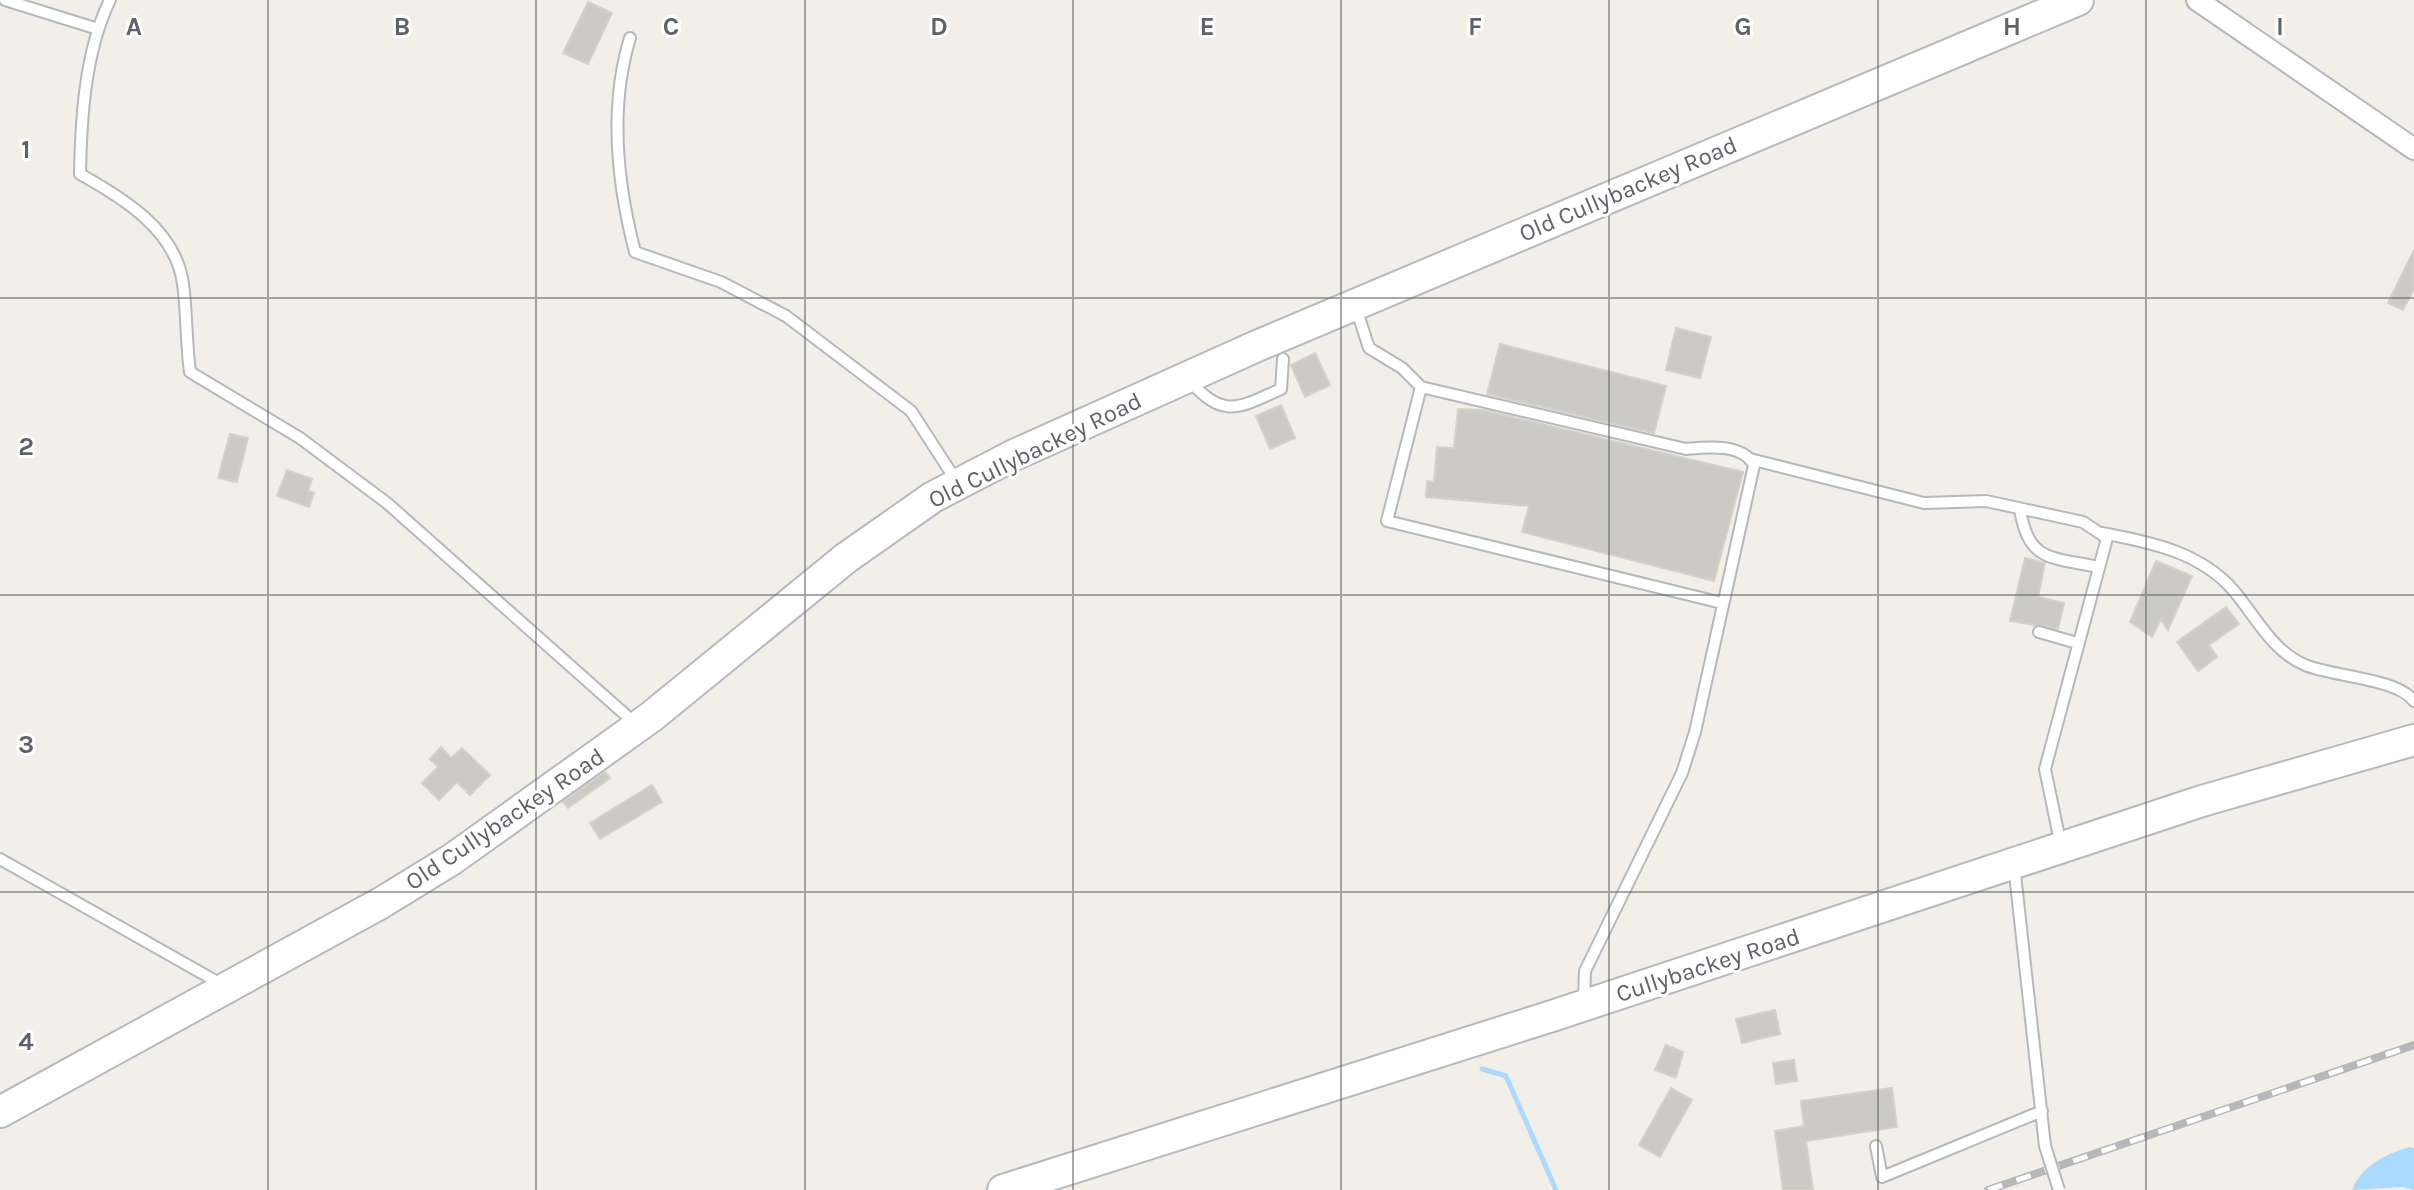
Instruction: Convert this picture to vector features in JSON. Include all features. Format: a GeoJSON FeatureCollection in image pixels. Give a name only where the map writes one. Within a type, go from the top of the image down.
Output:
{"type":"FeatureCollection","features":[{"type":"Feature","properties":{"kind":"street","name":"Old Cullybackey Road"},"geometry":{"type":"LineString","coordinates":[[0,1112],[381,903],[451,860],[639,726],[846,558],[933,497],[1187,378],[1355,304],[2078,0]]}},
{"type":"Feature","properties":{"kind":"street"},"geometry":{"type":"LineString","coordinates":[[2197,0],[2414,149]]}},
{"type":"Feature","properties":{"kind":"street","name":"Cullybackey Road"},"geometry":{"type":"LineString","coordinates":[[1003,1190],[1053,1178],[1584,1006],[2202,801],[2414,740]]}},
{"type":"Feature","properties":{"kind":"lane"},"geometry":{"type":"LineString","coordinates":[[5,0],[98,29]]}},
{"type":"Feature","properties":{"kind":"lane"},"geometry":{"type":"LineString","coordinates":[[110,0],[98,29],[81,127],[80,174],[141,211],[166,242],[183,281],[190,372],[300,438],[387,503],[639,726]]}},
{"type":"Feature","properties":{"kind":"lane"},"geometry":{"type":"LineString","coordinates":[[630,38],[618,76],[620,196],[635,252],[721,282],[786,316],[911,411],[958,484]]}},
{"type":"Feature","properties":{"kind":"lane"},"geometry":{"type":"LineString","coordinates":[[1355,304],[1369,348],[1402,368],[1421,387],[1686,449],[1716,447],[1750,459],[1924,503],[1986,501],[2083,522],[2102,533],[2107,538],[2045,769],[2061,848]]}},
{"type":"Feature","properties":{"kind":"lane"},"geometry":{"type":"LineString","coordinates":[[1187,378],[1210,402],[1225,409],[1242,407],[1281,389],[1283,359]]}},
{"type":"Feature","properties":{"kind":"lane"},"geometry":{"type":"LineString","coordinates":[[1421,387],[1387,521],[1722,603]]}},
{"type":"Feature","properties":{"kind":"lane"},"geometry":{"type":"LineString","coordinates":[[1584,1006],[1585,971],[1682,773],[1704,691],[1754,465],[1750,459]]}},
{"type":"Feature","properties":{"kind":"lane"},"geometry":{"type":"LineString","coordinates":[[2020,509],[2024,534],[2031,546],[2042,554],[2098,567]]}},
{"type":"Feature","properties":{"kind":"lane"},"geometry":{"type":"LineString","coordinates":[[2102,533],[2177,551],[2218,574],[2264,633],[2303,664],[2401,690],[2414,701]]}},
{"type":"Feature","properties":{"kind":"lane"},"geometry":{"type":"LineString","coordinates":[[2039,632],[2077,643]]}},
{"type":"Feature","properties":{"kind":"lane"},"geometry":{"type":"LineString","coordinates":[[0,859],[197,968],[225,988]]}},
{"type":"Feature","properties":{"kind":"lane"},"geometry":{"type":"LineString","coordinates":[[2014,863],[2045,1146],[2059,1190]]}},
{"type":"Feature","properties":{"kind":"lane"},"geometry":{"type":"LineString","coordinates":[[1876,1146],[1882,1177],[2042,1111]]}},
{"type":"Feature","properties":{"kind":"water"},"geometry":{"type":"Polygon","coordinates":[[[2409,1147],[2414,1148],[2414,1190],[2403,1187],[2352,1190],[2362,1174],[2375,1162],[2409,1147]]]}},
{"type":"Feature","properties":{"kind":"building"},"geometry":{"type":"Polygon","coordinates":[[[588,2],[612,13],[588,64],[563,53],[588,2]]]}},
{"type":"Feature","properties":{"kind":"building"},"geometry":{"type":"Polygon","coordinates":[[[2414,250],[2414,289],[2403,310],[2388,303],[2414,250]]]}},
{"type":"Feature","properties":{"kind":"building"},"geometry":{"type":"Polygon","coordinates":[[[1676,328],[1711,337],[1700,378],[1666,370],[1676,328]]]}},
{"type":"Feature","properties":{"kind":"building"},"geometry":{"type":"Polygon","coordinates":[[[1500,344],[1666,386],[1654,433],[1487,394],[1500,344]]]}},
{"type":"Feature","properties":{"kind":"building"},"geometry":{"type":"Polygon","coordinates":[[[1315,353],[1330,385],[1305,397],[1291,365],[1315,353]]]}},
{"type":"Feature","properties":{"kind":"building"},"geometry":{"type":"Polygon","coordinates":[[[1281,405],[1295,438],[1270,449],[1256,416],[1281,405]]]}},
{"type":"Feature","properties":{"kind":"building"},"geometry":{"type":"Polygon","coordinates":[[[1458,409],[1483,410],[1743,472],[1714,581],[1522,532],[1529,506],[1426,497],[1427,481],[1434,482],[1437,447],[1454,448],[1458,409]]]}},
{"type":"Feature","properties":{"kind":"building"},"geometry":{"type":"Polygon","coordinates":[[[230,434],[248,438],[237,482],[218,478],[230,434]]]}},
{"type":"Feature","properties":{"kind":"building"},"geometry":{"type":"Polygon","coordinates":[[[287,470],[312,479],[308,491],[314,493],[309,507],[277,496],[287,470]]]}},
{"type":"Feature","properties":{"kind":"building"},"geometry":{"type":"Polygon","coordinates":[[[2025,558],[2045,563],[2038,597],[2064,603],[2058,629],[2010,621],[2025,558]]]}},
{"type":"Feature","properties":{"kind":"building"},"geometry":{"type":"Polygon","coordinates":[[[2156,561],[2192,576],[2168,630],[2161,619],[2152,637],[2130,622],[2156,561]]]}},
{"type":"Feature","properties":{"kind":"building"},"geometry":{"type":"Polygon","coordinates":[[[2226,607],[2239,624],[2209,645],[2217,657],[2198,671],[2177,642],[2226,607]]]}},
{"type":"Feature","properties":{"kind":"building"},"geometry":{"type":"Polygon","coordinates":[[[441,747],[451,758],[462,748],[490,775],[470,795],[457,782],[439,800],[422,783],[438,767],[430,759],[441,747]]]}},
{"type":"Feature","properties":{"kind":"building"},"geometry":{"type":"Polygon","coordinates":[[[605,772],[610,778],[568,808],[563,802],[605,772]]]}},
{"type":"Feature","properties":{"kind":"building"},"geometry":{"type":"Polygon","coordinates":[[[652,785],[662,802],[600,839],[590,823],[652,785]]]}},
{"type":"Feature","properties":{"kind":"building"},"geometry":{"type":"Polygon","coordinates":[[[1775,1010],[1780,1034],[1742,1043],[1736,1019],[1775,1010]]]}},
{"type":"Feature","properties":{"kind":"building"},"geometry":{"type":"Polygon","coordinates":[[[1666,1045],[1683,1052],[1676,1078],[1655,1070],[1666,1045]]]}},
{"type":"Feature","properties":{"kind":"building"},"geometry":{"type":"Polygon","coordinates":[[[1794,1060],[1797,1081],[1776,1084],[1773,1063],[1794,1060]]]}},
{"type":"Feature","properties":{"kind":"building"},"geometry":{"type":"Polygon","coordinates":[[[1671,1088],[1692,1100],[1660,1157],[1639,1145],[1671,1088]]]}},
{"type":"Feature","properties":{"kind":"building"},"geometry":{"type":"Polygon","coordinates":[[[1892,1088],[1897,1127],[1806,1141],[1813,1190],[1783,1190],[1775,1131],[1804,1126],[1801,1101],[1892,1088]]]}},
{"type":"Feature","properties":{"kind":"waterway"},"geometry":{"type":"LineString","coordinates":[[1482,1069],[1506,1076],[1556,1190]]}},
{"type":"Feature","properties":{"kind":"railway"},"geometry":{"type":"LineString","coordinates":[[1988,1190],[2414,1045]]}}]}
